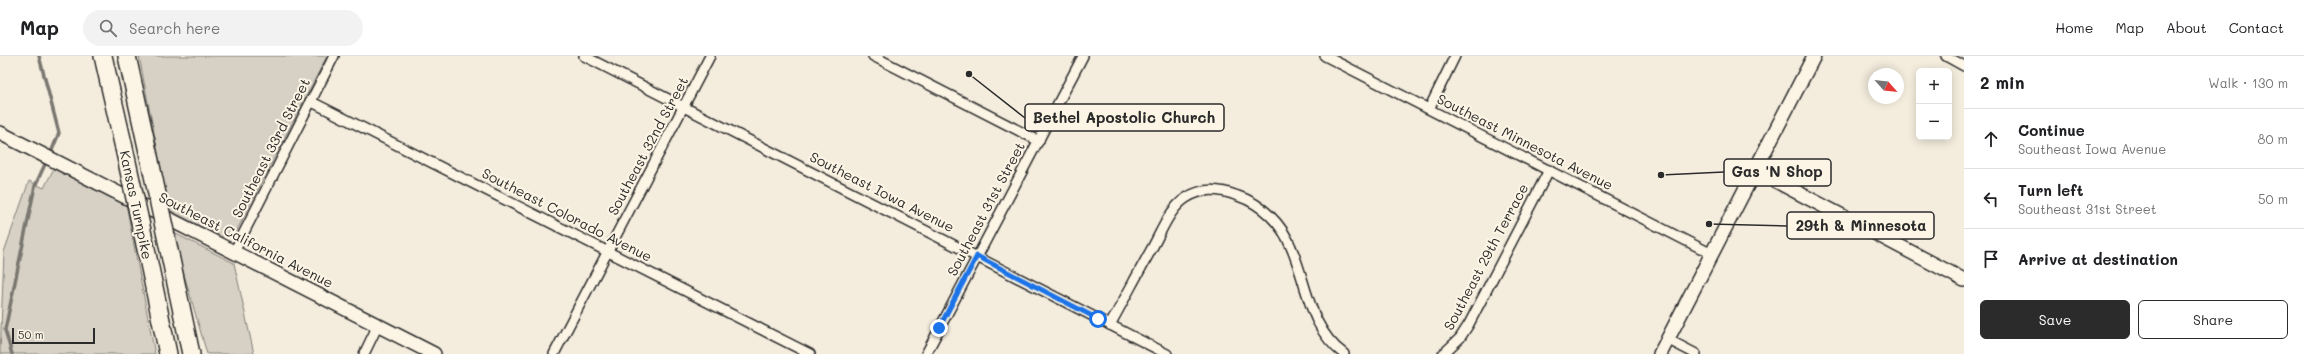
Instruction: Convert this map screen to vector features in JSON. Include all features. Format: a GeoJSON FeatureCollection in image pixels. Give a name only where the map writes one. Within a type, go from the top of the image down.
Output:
{"type":"FeatureCollection","features":[{"type":"Feature","properties":{"kind":"highway","name":"Kansas Turnpike"},"geometry":{"type":"LineString","coordinates":[[103,56],[168,354]]}},
{"type":"Feature","properties":{"kind":"highway","name":"Kansas Turnpike"},"geometry":{"type":"LineString","coordinates":[[127,56],[191,354]]}},
{"type":"Feature","properties":{"kind":"main road"},"geometry":{"type":"LineString","coordinates":[[1660,354],[1814,56]]}},
{"type":"Feature","properties":{"kind":"main road","name":"Southeast California Avenue"},"geometry":{"type":"LineString","coordinates":[[0,132],[434,354]]}},
{"type":"Feature","properties":{"kind":"main road"},"geometry":{"type":"LineString","coordinates":[[1755,170],[1964,280]]}},
{"type":"Feature","properties":{"kind":"street","name":"Southeast 33rd Street"},"geometry":{"type":"LineString","coordinates":[[234,252],[334,56]]}},
{"type":"Feature","properties":{"kind":"street","name":"Southeast Iowa Avenue"},"geometry":{"type":"LineString","coordinates":[[584,56],[1167,354]]}},
{"type":"Feature","properties":{"kind":"street","name":"Southeast 32nd Street"},"geometry":{"type":"LineString","coordinates":[[554,354],[710,56]]}},
{"type":"Feature","properties":{"kind":"street"},"geometry":{"type":"LineString","coordinates":[[873,56],[1038,141]]}},
{"type":"Feature","properties":{"kind":"street","name":"Southeast 31st Street"},"geometry":{"type":"LineString","coordinates":[[926,354],[1082,56]]}},
{"type":"Feature","properties":{"kind":"street","name":"Southeast Minnesota Avenue"},"geometry":{"type":"LineString","coordinates":[[1325,56],[1712,254]]}},
{"type":"Feature","properties":{"kind":"street"},"geometry":{"type":"LineString","coordinates":[[1429,108],[1455,56]]}},
{"type":"Feature","properties":{"kind":"street"},"geometry":{"type":"LineString","coordinates":[[1946,56],[1964,66]]}},
{"type":"Feature","properties":{"kind":"street","name":"Southeast Colorado Avenue"},"geometry":{"type":"LineString","coordinates":[[310,101],[810,354]]}},
{"type":"Feature","properties":{"kind":"street","name":"Southeast 29th Terrace"},"geometry":{"type":"LineString","coordinates":[[1443,354],[1460,338],[1469,324],[1549,170]]}},
{"type":"Feature","properties":{"kind":"street"},"geometry":{"type":"LineString","coordinates":[[1110,325],[1176,207],[1194,194],[1207,190],[1220,190],[1256,204],[1277,224],[1291,247],[1315,319],[1329,341],[1344,354]]}},
{"type":"Feature","properties":{"kind":"street"},"geometry":{"type":"LineString","coordinates":[[364,354],[378,325]]}},
{"type":"Feature","properties":{"kind":"street"},"geometry":{"type":"LineString","coordinates":[[1668,339],[1696,354]]}},
{"type":"Feature","properties":{"kind":"shaded area"},"geometry":{"type":"Polygon","coordinates":[[[139,56],[327,56],[236,232],[222,237],[169,210],[139,56]]]}},
{"type":"Feature","properties":{"kind":"shaded area"},"geometry":{"type":"Polygon","coordinates":[[[54,168],[126,204],[155,354],[0,354],[4,252],[29,181],[44,188],[54,168]]]}},
{"type":"Feature","properties":{"kind":"shaded area"},"geometry":{"type":"Polygon","coordinates":[[[174,233],[234,263],[254,354],[207,354],[181,264],[174,233]]]}},
{"type":"Feature","properties":{"kind":"waterway"},"geometry":{"type":"LineString","coordinates":[[39,56],[59,133],[50,155]]}},
{"type":"Feature","properties":{"kind":"waterway"},"geometry":{"type":"LineString","coordinates":[[12,354],[5,330],[35,186],[47,160]]}},
{"type":"Feature","properties":{"kind":"place","name":"Bethel Apostolic Church"},"geometry":{"type":"Point","coordinates":[969,74]}},
{"type":"Feature","properties":{"kind":"place","name":"Gas 'N Shop"},"geometry":{"type":"Point","coordinates":[1661,175]}},
{"type":"Feature","properties":{"kind":"place","name":"29th & Minnesota"},"geometry":{"type":"Point","coordinates":[1709,224]}},
{"type":"Feature","properties":{"kind":"route"},"geometry":{"type":"LineString","coordinates":[[939,328],[977,256],[1098,319]]}}]}
